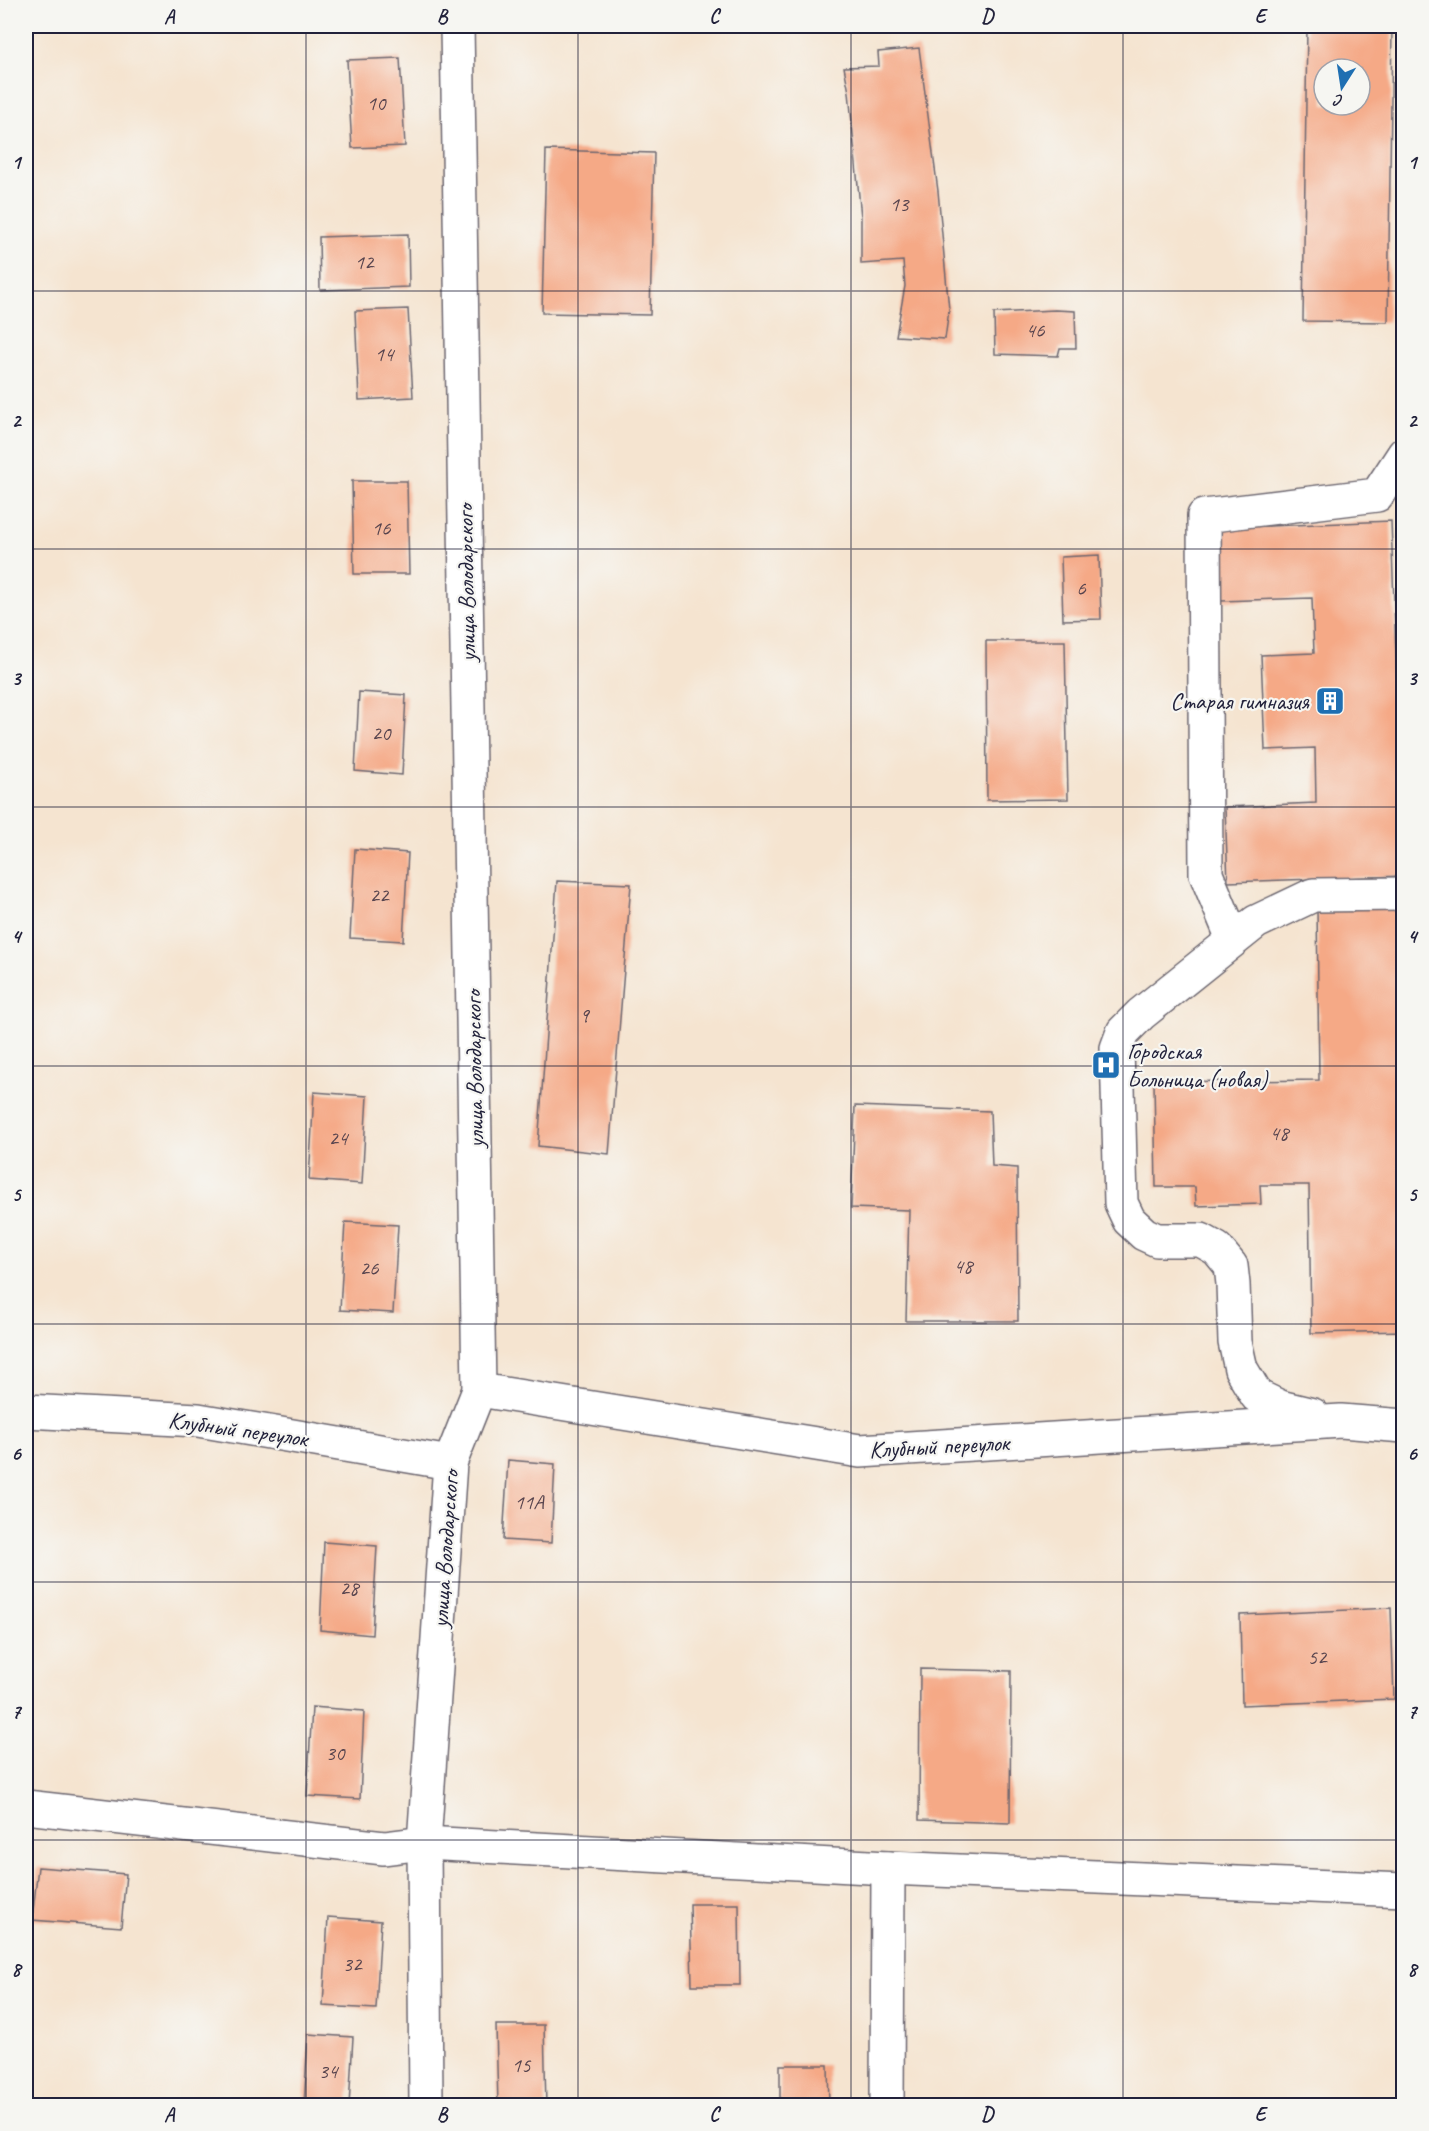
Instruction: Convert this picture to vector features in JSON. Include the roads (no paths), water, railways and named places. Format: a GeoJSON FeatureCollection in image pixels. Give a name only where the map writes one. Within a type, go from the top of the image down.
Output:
{"type":"FeatureCollection","features":[{"type":"Feature","properties":{"kind":"street","name":"улица Володарского"},"geometry":{"type":"LineString","coordinates":[[426,2106],[424,1843],[450,1463],[479,1390],[457,26]]}},
{"type":"Feature","properties":{"kind":"street"},"geometry":{"type":"LineString","coordinates":[[1233,939],[1206,874],[1204,516],[1377,495],[1404,454]]}},
{"type":"Feature","properties":{"kind":"street"},"geometry":{"type":"LineString","coordinates":[[1341,1421],[1280,1407],[1257,1396],[1241,1369],[1235,1342],[1231,1266],[1216,1249],[1202,1240],[1157,1240],[1144,1234],[1130,1220],[1121,1203],[1117,1048],[1123,1032],[1141,1014],[1256,922],[1313,895],[1404,894]]}},
{"type":"Feature","properties":{"kind":"street","name":"Клубный переулок"},"geometry":{"type":"LineString","coordinates":[[479,1390],[860,1451],[1341,1421],[1404,1426]]}},
{"type":"Feature","properties":{"kind":"street","name":"Клубный переулок"},"geometry":{"type":"LineString","coordinates":[[26,1411],[198,1420],[450,1463]]}},
{"type":"Feature","properties":{"kind":"street"},"geometry":{"type":"LineString","coordinates":[[26,1807],[384,1848],[424,1843],[888,1868],[1404,1890]]}},
{"type":"Feature","properties":{"kind":"street"},"geometry":{"type":"LineString","coordinates":[[887,2106],[888,1868]]}},
{"type":"Feature","properties":{"kind":"place","name":"Старая гимназия"},"geometry":{"type":"Point","coordinates":[1330,701]}},
{"type":"Feature","properties":{"kind":"place","name":"Городская Больница (новая)"},"geometry":{"type":"Point","coordinates":[1106,1065]}}]}
